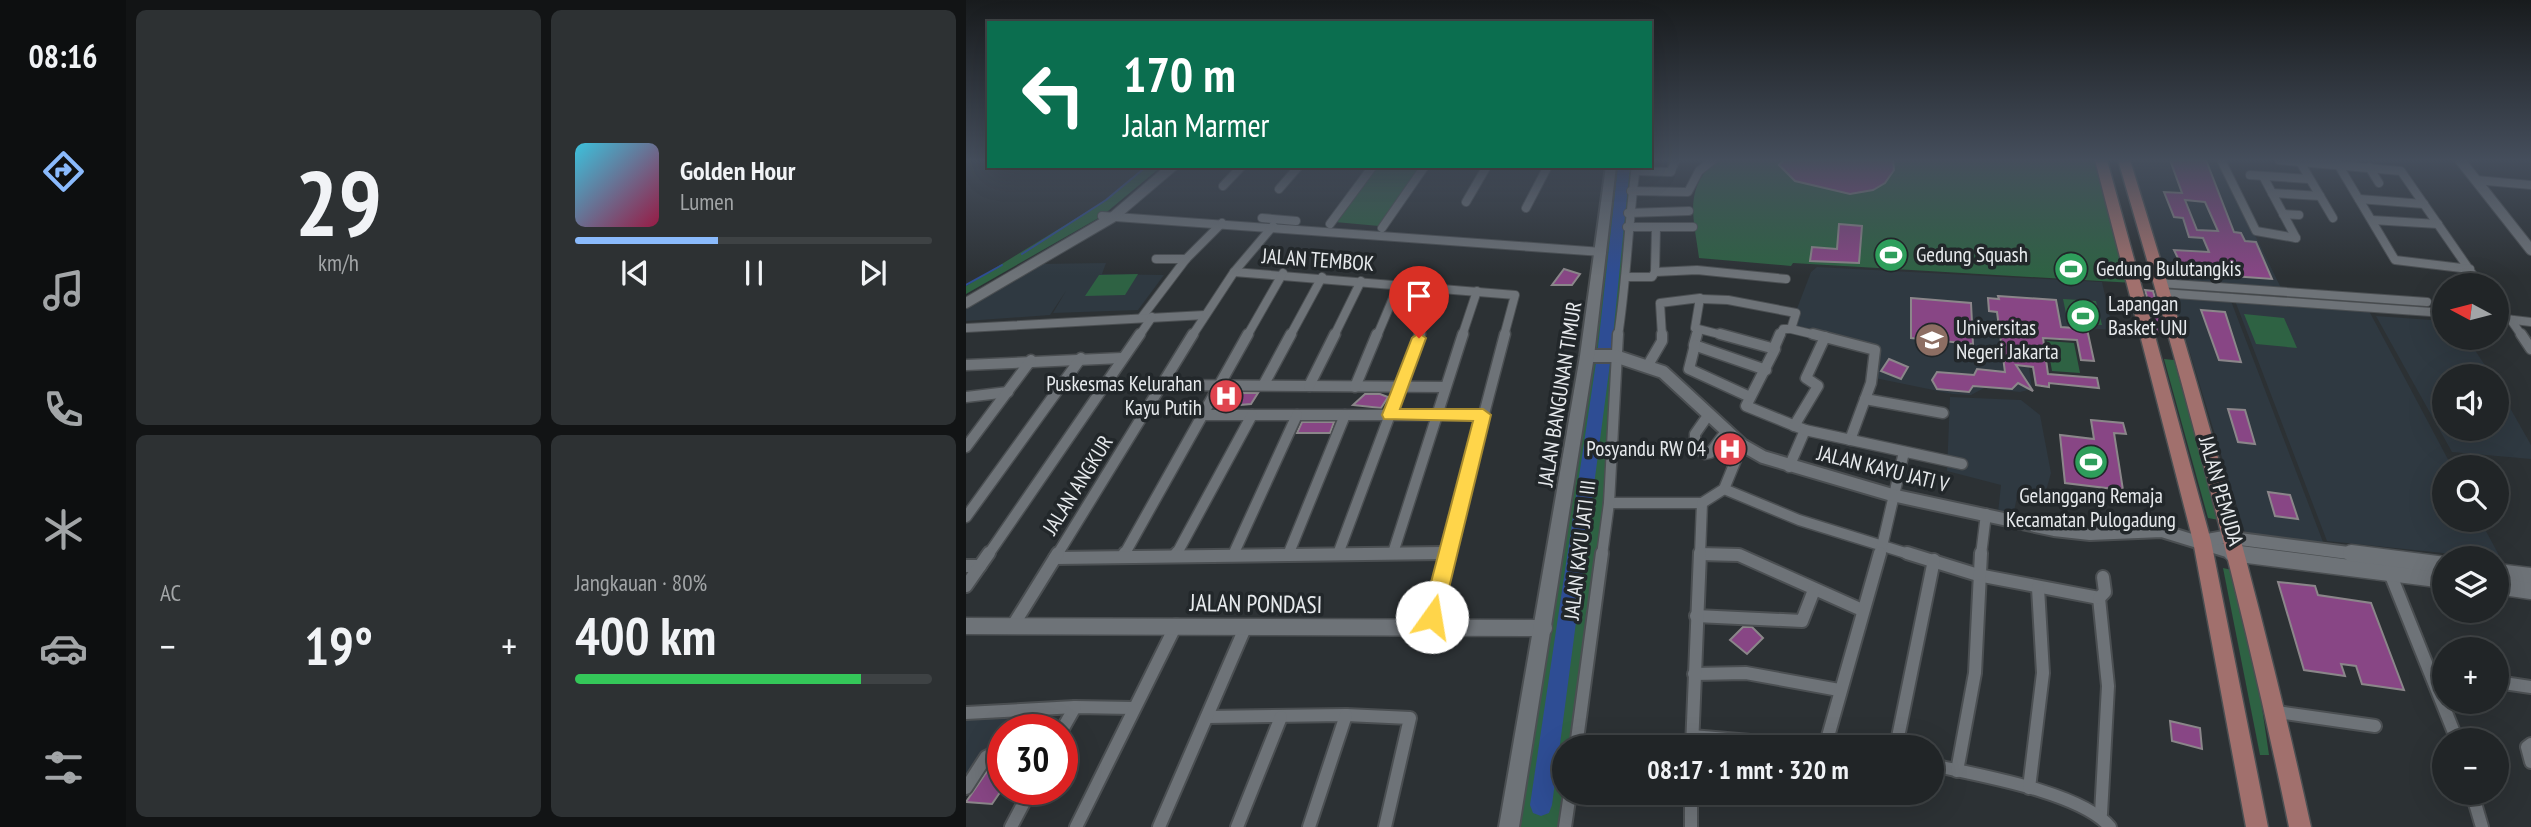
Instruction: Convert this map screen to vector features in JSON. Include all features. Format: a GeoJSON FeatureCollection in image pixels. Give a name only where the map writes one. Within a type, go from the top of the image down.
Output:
{"type":"FeatureCollection","features":[{"type":"Feature","properties":{"kind":"main road","name":"JALAN BANGUNAN TIMUR"},"geometry":{"type":"LineString","coordinates":[[1509,827],[1590,356],[1608,199]]}},
{"type":"Feature","properties":{"kind":"main road","name":"JALAN PEMUDA"},"geometry":{"type":"LineString","coordinates":[[2111,199],[2202,541],[2257,827]]}},
{"type":"Feature","properties":{"kind":"main road","name":"JALAN PEMUDA"},"geometry":{"type":"LineString","coordinates":[[2135,199],[2237,546],[2277,712],[2300,827]]}},
{"type":"Feature","properties":{"kind":"street"},"geometry":{"type":"LineString","coordinates":[[966,294],[1111,214],[1128,199]]}},
{"type":"Feature","properties":{"kind":"street"},"geometry":{"type":"LineString","coordinates":[[966,303],[1111,214],[1131,199]]}},
{"type":"Feature","properties":{"kind":"street"},"geometry":{"type":"LineString","coordinates":[[1330,224],[1349,199]]}},
{"type":"Feature","properties":{"kind":"street"},"geometry":{"type":"LineString","coordinates":[[1382,228],[1402,199]]}},
{"type":"Feature","properties":{"kind":"street"},"geometry":{"type":"LineString","coordinates":[[1526,208],[1531,199]]}},
{"type":"Feature","properties":{"kind":"street","name":"JALAN KAYU JATI III"},"geometry":{"type":"LineString","coordinates":[[1578,735],[1609,503],[1614,356],[1627,277],[1627,227],[1631,199]]}},
{"type":"Feature","properties":{"kind":"street"},"geometry":{"type":"LineString","coordinates":[[2240,199],[2256,232],[2296,238],[2275,199]]}},
{"type":"Feature","properties":{"kind":"street"},"geometry":{"type":"LineString","coordinates":[[2321,199],[2333,218]]}},
{"type":"Feature","properties":{"kind":"street"},"geometry":{"type":"LineString","coordinates":[[2359,199],[2424,204]]}},
{"type":"Feature","properties":{"kind":"street"},"geometry":{"type":"LineString","coordinates":[[2359,199],[2395,260],[2470,269]]}},
{"type":"Feature","properties":{"kind":"street"},"geometry":{"type":"LineString","coordinates":[[2420,199],[2472,273]]}},
{"type":"Feature","properties":{"kind":"street"},"geometry":{"type":"LineString","coordinates":[[2491,199],[2531,250]]}},
{"type":"Feature","properties":{"kind":"street"},"geometry":{"type":"LineString","coordinates":[[1628,213],[1689,211]]}},
{"type":"Feature","properties":{"kind":"street"},"geometry":{"type":"LineString","coordinates":[[1111,214],[1603,249]]}},
{"type":"Feature","properties":{"kind":"street"},"geometry":{"type":"LineString","coordinates":[[1111,214],[1330,224],[1603,249]]}},
{"type":"Feature","properties":{"kind":"street"},"geometry":{"type":"LineString","coordinates":[[2283,214],[2299,215]]}},
{"type":"Feature","properties":{"kind":"street"},"geometry":{"type":"LineString","coordinates":[[2372,220],[2438,224]]}},
{"type":"Feature","properties":{"kind":"street"},"geometry":{"type":"LineString","coordinates":[[966,586],[1122,358],[1186,259],[1222,223]]}},
{"type":"Feature","properties":{"kind":"street","name":"JALAN ANGKUR"},"geometry":{"type":"LineString","coordinates":[[1012,627],[1205,315],[1234,272],[1273,226]]}},
{"type":"Feature","properties":{"kind":"street"},"geometry":{"type":"LineString","coordinates":[[1627,227],[1693,227]]}},
{"type":"Feature","properties":{"kind":"street"},"geometry":{"type":"LineString","coordinates":[[1627,277],[1652,277],[1655,272],[1656,228]]}},
{"type":"Feature","properties":{"kind":"street"},"geometry":{"type":"LineString","coordinates":[[1156,259],[1186,259]]}},
{"type":"Feature","properties":{"kind":"street"},"geometry":{"type":"LineString","coordinates":[[1655,272],[1697,270],[1786,279]]}},
{"type":"Feature","properties":{"kind":"street","name":"JALAN TEMBOK"},"geometry":{"type":"LineString","coordinates":[[1234,272],[1322,277],[1515,295],[1447,553],[1430,629]]}},
{"type":"Feature","properties":{"kind":"street"},"geometry":{"type":"LineString","coordinates":[[1124,557],[1283,274]]}},
{"type":"Feature","properties":{"kind":"street"},"geometry":{"type":"LineString","coordinates":[[1264,384],[1322,277]]}},
{"type":"Feature","properties":{"kind":"street"},"geometry":{"type":"LineString","coordinates":[[1309,386],[1361,281]]}},
{"type":"Feature","properties":{"kind":"street"},"geometry":{"type":"LineString","coordinates":[[1355,387],[1399,284]]}},
{"type":"Feature","properties":{"kind":"street"},"geometry":{"type":"LineString","coordinates":[[1338,554],[1437,288]]}},
{"type":"Feature","properties":{"kind":"street"},"geometry":{"type":"LineString","coordinates":[[2161,288],[2432,312]]}},
{"type":"Feature","properties":{"kind":"street"},"geometry":{"type":"LineString","coordinates":[[1393,553],[1477,291]]}},
{"type":"Feature","properties":{"kind":"street"},"geometry":{"type":"LineString","coordinates":[[2187,291],[2427,302]]}},
{"type":"Feature","properties":{"kind":"street"},"geometry":{"type":"LineString","coordinates":[[1702,299],[1694,326],[1698,329],[1774,348]]}},
{"type":"Feature","properties":{"kind":"street"},"geometry":{"type":"LineString","coordinates":[[2366,299],[2373,309]]}},
{"type":"Feature","properties":{"kind":"street"},"geometry":{"type":"LineString","coordinates":[[1648,365],[1662,341],[1660,302],[1728,300],[1796,313],[1791,329]]}},
{"type":"Feature","properties":{"kind":"street"},"geometry":{"type":"LineString","coordinates":[[966,328],[1205,315]]}},
{"type":"Feature","properties":{"kind":"street"},"geometry":{"type":"LineString","coordinates":[[2511,320],[2531,322]]}},
{"type":"Feature","properties":{"kind":"street"},"geometry":{"type":"LineString","coordinates":[[2511,320],[2531,349]]}},
{"type":"Feature","properties":{"kind":"street"},"geometry":{"type":"LineString","coordinates":[[1698,329],[1689,369],[1750,397]]}},
{"type":"Feature","properties":{"kind":"street"},"geometry":{"type":"LineString","coordinates":[[1850,440],[1865,399],[1876,357],[1875,350],[1783,329],[1766,370],[1746,403],[1748,408],[1799,428],[1850,440],[1904,452],[1962,464]]}},
{"type":"Feature","properties":{"kind":"street"},"geometry":{"type":"LineString","coordinates":[[1789,467],[1799,428],[1818,386],[1806,378],[1825,337]]}},
{"type":"Feature","properties":{"kind":"street"},"geometry":{"type":"LineString","coordinates":[[1695,345],[1766,370]]}},
{"type":"Feature","properties":{"kind":"street","name":"JALAN KAYU JATI V"},"geometry":{"type":"LineString","coordinates":[[1590,356],[1614,356],[1648,365],[1674,379],[1742,445],[1763,457],[1789,467],[1892,495],[2070,533],[2162,531],[2202,541],[2217,550],[2237,546],[2432,564]]}},
{"type":"Feature","properties":{"kind":"street"},"geometry":{"type":"LineString","coordinates":[[966,517],[1081,358]]}},
{"type":"Feature","properties":{"kind":"street"},"geometry":{"type":"LineString","coordinates":[[966,365],[1122,358]]}},
{"type":"Feature","properties":{"kind":"street"},"geometry":{"type":"LineString","coordinates":[[966,447],[1031,360]]}},
{"type":"Feature","properties":{"kind":"street"},"geometry":{"type":"LineString","coordinates":[[1162,385],[1446,387]]}},
{"type":"Feature","properties":{"kind":"street"},"geometry":{"type":"LineString","coordinates":[[966,397],[1007,392]]}},
{"type":"Feature","properties":{"kind":"street"},"geometry":{"type":"LineString","coordinates":[[1865,399],[1944,413]]}},
{"type":"Feature","properties":{"kind":"street"},"geometry":{"type":"LineString","coordinates":[[1709,414],[1695,434],[1695,447],[1710,453],[1727,430]]}},
{"type":"Feature","properties":{"kind":"street"},"geometry":{"type":"LineString","coordinates":[[1204,415],[1483,415]]}},
{"type":"Feature","properties":{"kind":"street"},"geometry":{"type":"LineString","coordinates":[[1175,556],[1252,415]]}},
{"type":"Feature","properties":{"kind":"street"},"geometry":{"type":"LineString","coordinates":[[1233,555],[1297,415]]}},
{"type":"Feature","properties":{"kind":"street"},"geometry":{"type":"LineString","coordinates":[[1288,555],[1345,415]]}},
{"type":"Feature","properties":{"kind":"street"},"geometry":{"type":"LineString","coordinates":[[1609,503],[1702,503],[1724,489],[1742,445]]}},
{"type":"Feature","properties":{"kind":"street"},"geometry":{"type":"LineString","coordinates":[[1826,735],[1882,546],[1904,452]]}},
{"type":"Feature","properties":{"kind":"street"},"geometry":{"type":"LineString","coordinates":[[1724,489],[1799,520],[1978,575],[2099,598]]}},
{"type":"Feature","properties":{"kind":"street"},"geometry":{"type":"LineString","coordinates":[[1692,735],[1702,503]]}},
{"type":"Feature","properties":{"kind":"street"},"geometry":{"type":"LineString","coordinates":[[1958,771],[1975,673],[1978,575],[1986,514]]}},
{"type":"Feature","properties":{"kind":"street"},"geometry":{"type":"LineString","coordinates":[[2237,546],[2432,578]]}},
{"type":"Feature","properties":{"kind":"street"},"geometry":{"type":"LineString","coordinates":[[1055,558],[1447,553]]}},
{"type":"Feature","properties":{"kind":"street"},"geometry":{"type":"LineString","coordinates":[[1700,554],[1739,555],[1862,610]]}},
{"type":"Feature","properties":{"kind":"street"},"geometry":{"type":"LineString","coordinates":[[1898,735],[1934,561]]}},
{"type":"Feature","properties":{"kind":"street"},"geometry":{"type":"LineString","coordinates":[[966,566],[980,566]]}},
{"type":"Feature","properties":{"kind":"street"},"geometry":{"type":"LineString","coordinates":[[2390,573],[2432,660]]}},
{"type":"Feature","properties":{"kind":"street"},"geometry":{"type":"LineString","coordinates":[[2509,573],[2531,576]]}},
{"type":"Feature","properties":{"kind":"street"},"geometry":{"type":"LineString","coordinates":[[2099,598],[2105,592],[2103,577]]}},
{"type":"Feature","properties":{"kind":"street"},"geometry":{"type":"LineString","coordinates":[[2029,788],[2043,673],[2038,588]]}},
{"type":"Feature","properties":{"kind":"street"},"geometry":{"type":"LineString","coordinates":[[2509,588],[2531,591]]}},
{"type":"Feature","properties":{"kind":"street"},"geometry":{"type":"LineString","coordinates":[[1696,616],[1802,621],[1814,590]]}},
{"type":"Feature","properties":{"kind":"street"},"geometry":{"type":"LineString","coordinates":[[2099,598],[2108,687],[2101,814]]}},
{"type":"Feature","properties":{"kind":"street"},"geometry":{"type":"LineString","coordinates":[[1076,827],[1176,625]]}},
{"type":"Feature","properties":{"kind":"street","name":"JALAN PONDASI"},"geometry":{"type":"LineString","coordinates":[[966,626],[1544,628]]}},
{"type":"Feature","properties":{"kind":"street"},"geometry":{"type":"LineString","coordinates":[[1159,827],[1245,628]]}},
{"type":"Feature","properties":{"kind":"street"},"geometry":{"type":"LineString","coordinates":[[1695,674],[1746,673],[1839,690]]}},
{"type":"Feature","properties":{"kind":"street"},"geometry":{"type":"LineString","coordinates":[[2509,684],[2531,687]]}},
{"type":"Feature","properties":{"kind":"street"},"geometry":{"type":"LineString","coordinates":[[1071,714],[1074,708]]}},
{"type":"Feature","properties":{"kind":"street"},"geometry":{"type":"LineString","coordinates":[[966,713],[1133,708]]}},
{"type":"Feature","properties":{"kind":"street"},"geometry":{"type":"LineString","coordinates":[[2277,712],[2375,726]]}},
{"type":"Feature","properties":{"kind":"street"},"geometry":{"type":"LineString","coordinates":[[1207,717],[1346,715],[1404,717],[1411,720],[1385,827]]}},
{"type":"Feature","properties":{"kind":"street"},"geometry":{"type":"LineString","coordinates":[[1309,827],[1346,715]]}},
{"type":"Feature","properties":{"kind":"street"},"geometry":{"type":"LineString","coordinates":[[1237,827],[1281,717]]}},
{"type":"Feature","properties":{"kind":"street"},"geometry":{"type":"LineString","coordinates":[[2531,744],[2528,747],[2531,762]]}},
{"type":"Feature","properties":{"kind":"street"},"geometry":{"type":"LineString","coordinates":[[966,788],[987,757]]}},
{"type":"Feature","properties":{"kind":"street"},"geometry":{"type":"LineString","coordinates":[[1944,768],[2029,788],[2101,814],[2110,827]]}},
{"type":"Feature","properties":{"kind":"street"},"geometry":{"type":"LineString","coordinates":[[1011,827],[1023,805]]}},
{"type":"Feature","properties":{"kind":"street"},"geometry":{"type":"LineString","coordinates":[[1565,827],[1568,805]]}},
{"type":"Feature","properties":{"kind":"street"},"geometry":{"type":"LineString","coordinates":[[1691,805],[1691,827]]}},
{"type":"Feature","properties":{"kind":"street"},"geometry":{"type":"LineString","coordinates":[[2476,805],[2482,827]]}},
{"type":"Feature","properties":{"kind":"shaded area"},"geometry":{"type":"Polygon","coordinates":[[[2143,199],[2237,199],[2283,292],[2226,288],[2323,542],[2246,536],[2143,199]]]}},
{"type":"Feature","properties":{"kind":"shaded area"},"geometry":{"type":"Polygon","coordinates":[[[1106,263],[1102,274],[1164,275],[1138,310],[1053,313],[1066,291],[1050,315],[966,321],[966,306],[1038,264],[1106,263]]]}},
{"type":"Feature","properties":{"kind":"shaded area","name":"Universitas Negeri Jakarta"},"geometry":{"type":"Polygon","coordinates":[[[1817,267],[2102,282],[2113,330],[2023,324],[2032,389],[2020,392],[1984,388],[1971,395],[1953,394],[1870,377],[1878,350],[1790,327],[1811,272],[1817,267]]]}},
{"type":"Feature","properties":{"kind":"shaded area"},"geometry":{"type":"Polygon","coordinates":[[[2234,298],[2368,309],[2432,429],[2432,441],[2438,441],[2446,455],[2432,455],[2432,532],[2486,532],[2494,546],[2432,546],[2432,552],[2327,541],[2234,298]]]}},
{"type":"Feature","properties":{"kind":"shaded area"},"geometry":{"type":"Polygon","coordinates":[[[2376,316],[2432,320],[2432,350],[2475,350],[2484,364],[2432,364],[2432,416],[2376,316]]]}},
{"type":"Feature","properties":{"kind":"shaded area"},"geometry":{"type":"Polygon","coordinates":[[[1950,397],[2021,400],[2040,415],[2051,473],[2044,498],[2018,491],[2013,517],[1998,513],[2001,485],[1947,471],[1950,397]]]}},
{"type":"Feature","properties":{"kind":"shaded area"},"geometry":{"type":"Polygon","coordinates":[[[2509,406],[2531,445],[2531,459],[2509,455],[2452,452],[2446,441],[2509,441],[2509,406]]]}},
{"type":"Feature","properties":{"kind":"shaded area"},"geometry":{"type":"Polygon","coordinates":[[[1027,710],[1025,714],[987,714],[987,749],[966,782],[966,712],[1027,710]]]}},
{"type":"Feature","properties":{"kind":"green space"},"geometry":{"type":"Polygon","coordinates":[[[1123,199],[1102,216],[966,294],[966,286],[1106,200],[1123,199]]]}},
{"type":"Feature","properties":{"kind":"green space"},"geometry":{"type":"Polygon","coordinates":[[[1353,199],[1399,199],[1379,226],[1335,222],[1353,199]]]}},
{"type":"Feature","properties":{"kind":"green space"},"geometry":{"type":"Polygon","coordinates":[[[1606,199],[1632,199],[1619,312],[1609,503],[1578,735],[1552,735],[1552,805],[1565,805],[1565,827],[1509,827],[1606,199]]]}},
{"type":"Feature","properties":{"kind":"green space"},"geometry":{"type":"Polygon","coordinates":[[[1694,199],[2111,199],[2134,283],[1793,263],[1791,266],[1699,258],[1694,199]]]}},
{"type":"Feature","properties":{"kind":"green space"},"geometry":{"type":"Polygon","coordinates":[[[1138,274],[1125,295],[1085,296],[1099,275],[1138,274]]]}},
{"type":"Feature","properties":{"kind":"green space","name":"Lapangan Basket UNJ"},"geometry":{"type":"Polygon","coordinates":[[[2063,299],[2096,301],[2102,325],[2068,323],[2063,299]]]}},
{"type":"Feature","properties":{"kind":"green space"},"geometry":{"type":"Polygon","coordinates":[[[2244,314],[2284,318],[2297,348],[2256,344],[2244,314]]]}},
{"type":"Feature","properties":{"kind":"green space"},"geometry":{"type":"Polygon","coordinates":[[[2047,341],[2074,343],[2080,373],[2052,371],[2047,341]]]}},
{"type":"Feature","properties":{"kind":"green space"},"geometry":{"type":"Polygon","coordinates":[[[2164,359],[2174,360],[2219,520],[2208,518],[2164,359]]]}},
{"type":"Feature","properties":{"kind":"green space"},"geometry":{"type":"Polygon","coordinates":[[[2223,568],[2232,570],[2259,687],[2269,755],[2260,755],[2223,568]]]}},
{"type":"Feature","properties":{"kind":"building"},"geometry":{"type":"Polygon","coordinates":[[[2167,199],[2221,199],[2234,232],[2241,233],[2245,241],[2256,242],[2272,279],[2218,275],[2213,265],[2197,263],[2200,275],[2185,273],[2174,250],[2209,252],[2203,238],[2189,237],[2183,218],[2174,217],[2167,199]],[[2185,200],[2197,230],[2218,231],[2205,202],[2185,200]]]}},
{"type":"Feature","properties":{"kind":"building"},"geometry":{"type":"Polygon","coordinates":[[[1839,224],[1862,226],[1859,263],[1810,261],[1812,247],[1837,249],[1839,224]]]}},
{"type":"Feature","properties":{"kind":"building"},"geometry":{"type":"Polygon","coordinates":[[[1564,269],[1580,274],[1572,285],[1552,285],[1564,269]]]}},
{"type":"Feature","properties":{"kind":"building"},"geometry":{"type":"Polygon","coordinates":[[[2145,290],[2153,291],[2165,334],[2157,333],[2145,290]]]}},
{"type":"Feature","properties":{"kind":"building"},"geometry":{"type":"Polygon","coordinates":[[[1998,296],[2056,300],[2061,327],[2087,329],[2094,361],[2081,360],[2077,340],[2043,338],[2048,374],[2097,378],[2099,388],[2049,383],[2049,387],[2036,385],[2033,367],[2016,365],[2033,391],[2018,383],[2012,389],[1973,386],[1969,392],[1937,389],[1932,380],[1937,372],[1974,375],[1977,369],[2005,372],[1997,312],[1989,311],[1988,298],[1999,299],[1998,296]]]}},
{"type":"Feature","properties":{"kind":"building"},"geometry":{"type":"Polygon","coordinates":[[[1911,298],[1971,303],[1973,344],[1911,338],[1911,298]]]}},
{"type":"Feature","properties":{"kind":"building"},"geometry":{"type":"Polygon","coordinates":[[[2201,310],[2225,312],[2241,362],[2219,360],[2201,310]]]}},
{"type":"Feature","properties":{"kind":"building"},"geometry":{"type":"Polygon","coordinates":[[[1889,359],[1908,367],[1901,379],[1881,371],[1889,359]]]}},
{"type":"Feature","properties":{"kind":"building"},"geometry":{"type":"Polygon","coordinates":[[[1223,393],[1258,393],[1251,404],[1216,407],[1223,393]]]}},
{"type":"Feature","properties":{"kind":"building"},"geometry":{"type":"Polygon","coordinates":[[[1365,394],[1388,397],[1381,408],[1353,405],[1365,394]]]}},
{"type":"Feature","properties":{"kind":"building"},"geometry":{"type":"Polygon","coordinates":[[[2228,409],[2245,410],[2255,444],[2238,442],[2228,409]]]}},
{"type":"Feature","properties":{"kind":"building","name":"Gelanggang Remaja Kecamatan Pulogadung"},"geometry":{"type":"Polygon","coordinates":[[[2091,420],[2123,423],[2126,434],[2114,433],[2123,490],[2065,483],[2060,435],[2094,439],[2091,420]]]}},
{"type":"Feature","properties":{"kind":"building"},"geometry":{"type":"Polygon","coordinates":[[[1302,422],[1334,422],[1330,433],[1297,433],[1302,422]]]}},
{"type":"Feature","properties":{"kind":"building"},"geometry":{"type":"Polygon","coordinates":[[[2268,492],[2290,495],[2298,519],[2275,516],[2268,492]]]}},
{"type":"Feature","properties":{"kind":"building"},"geometry":{"type":"Polygon","coordinates":[[[2278,582],[2315,586],[2318,595],[2371,603],[2404,690],[2362,684],[2356,666],[2341,664],[2345,676],[2304,670],[2278,582]]]}},
{"type":"Feature","properties":{"kind":"building"},"geometry":{"type":"Polygon","coordinates":[[[1743,627],[1752,627],[1763,638],[1747,654],[1730,640],[1743,627]]]}},
{"type":"Feature","properties":{"kind":"building"},"geometry":{"type":"Polygon","coordinates":[[[2170,721],[2200,728],[2202,749],[2172,741],[2170,721]]]}},
{"type":"Feature","properties":{"kind":"building"},"geometry":{"type":"Polygon","coordinates":[[[987,771],[987,804],[966,802],[987,771]]]}},
{"type":"Feature","properties":{"kind":"waterway"},"geometry":{"type":"LineString","coordinates":[[1022,254],[1108,199]]}},
{"type":"Feature","properties":{"kind":"waterway"},"geometry":{"type":"LineString","coordinates":[[1541,805],[1604,356],[1621,199]]}},
{"type":"Feature","properties":{"kind":"waterway"},"geometry":{"type":"LineString","coordinates":[[966,285],[1002,265]]}},
{"type":"Feature","properties":{"kind":"place","name":"Gedung Squash"},"geometry":{"type":"Point","coordinates":[1891,255]}},
{"type":"Feature","properties":{"kind":"place","name":"Gedung Bulutangkis"},"geometry":{"type":"Point","coordinates":[2071,269]}},
{"type":"Feature","properties":{"kind":"place","name":"Lapangan Basket UNJ"},"geometry":{"type":"Point","coordinates":[2083,316]}},
{"type":"Feature","properties":{"kind":"place","name":"Universitas Negeri Jakarta"},"geometry":{"type":"Point","coordinates":[1932,340]}},
{"type":"Feature","properties":{"kind":"place","name":"Puskesmas Kelurahan Kayu Putih"},"geometry":{"type":"Point","coordinates":[1226,396]}},
{"type":"Feature","properties":{"kind":"place","name":"Posyandu RW 04"},"geometry":{"type":"Point","coordinates":[1730,449]}},
{"type":"Feature","properties":{"kind":"place","name":"Gelanggang Remaja Kecamatan Pulogadung"},"geometry":{"type":"Point","coordinates":[2091,462]}},
{"type":"Feature","properties":{"kind":"route"},"geometry":{"type":"LineString","coordinates":[[1419,338],[1390,415],[1483,415],[1432,617]]}}]}
